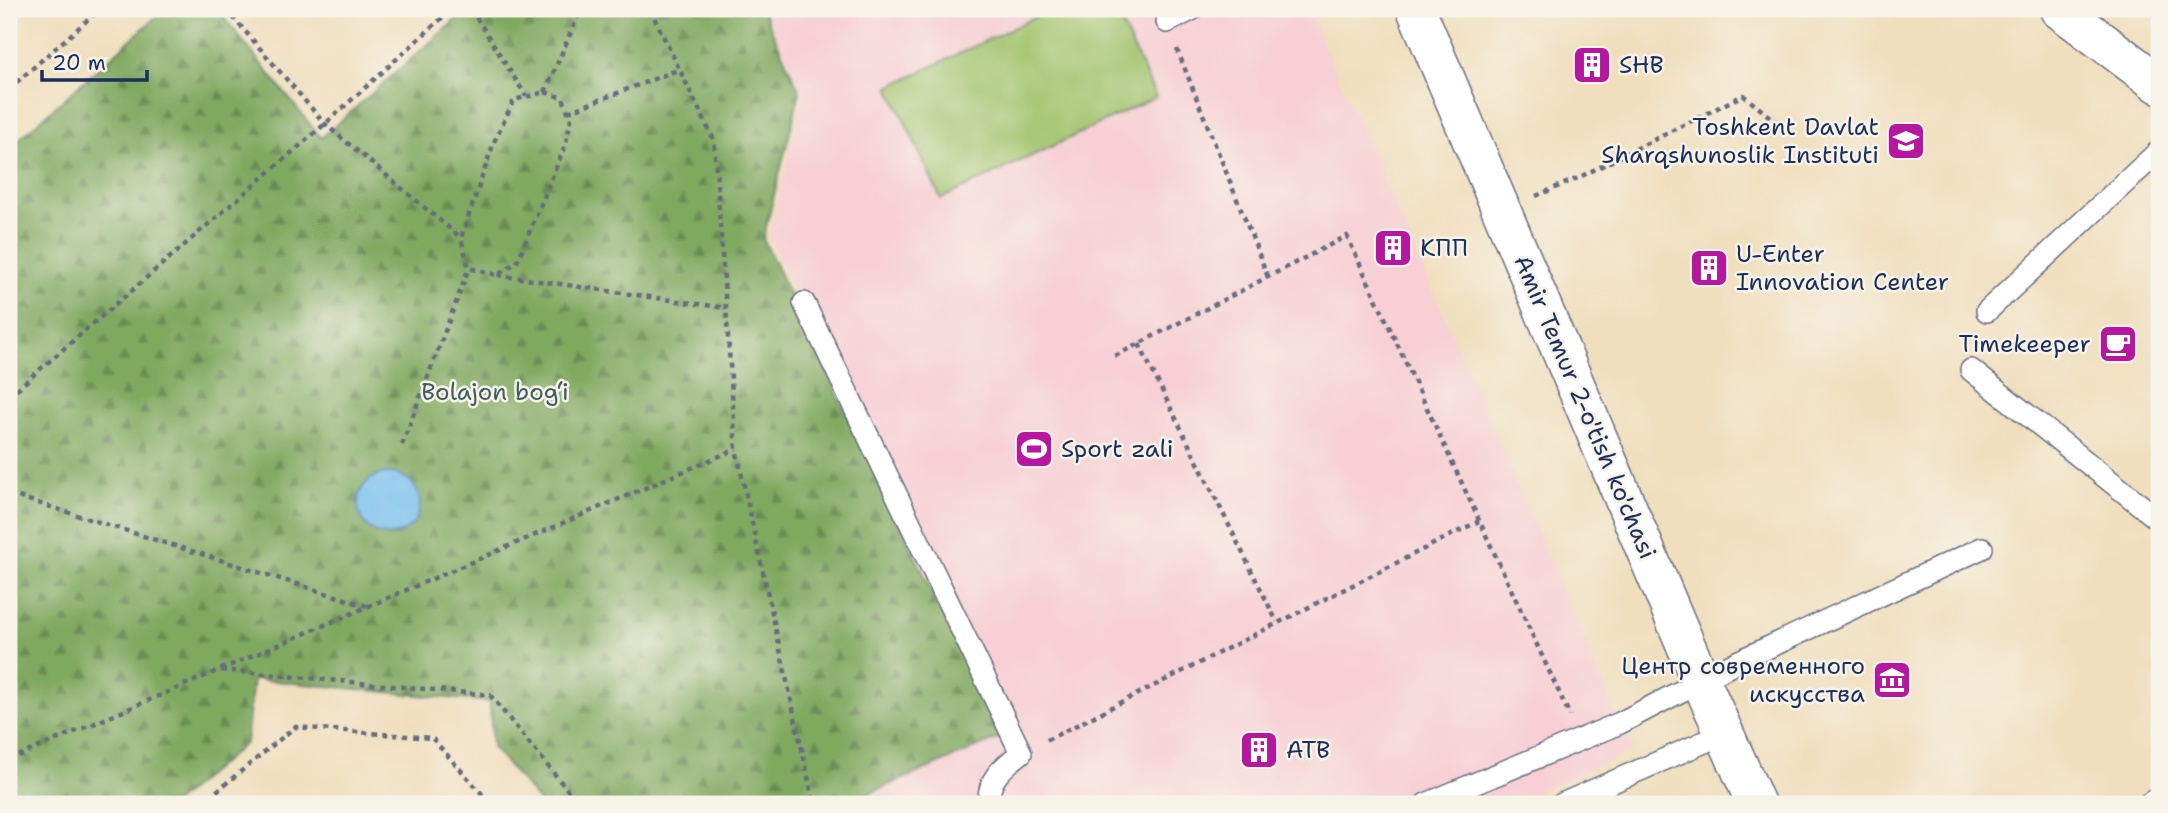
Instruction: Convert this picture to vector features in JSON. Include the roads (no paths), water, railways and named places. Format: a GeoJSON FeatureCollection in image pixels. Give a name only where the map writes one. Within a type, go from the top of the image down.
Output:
{"type":"FeatureCollection","features":[{"type":"Feature","properties":{"kind":"street","name":"Amir Temur 2-o'tish ko'chasi"},"geometry":{"type":"LineString","coordinates":[[1416,9],[1701,681],[1756,804]]}},
{"type":"Feature","properties":{"kind":"street"},"geometry":{"type":"LineString","coordinates":[[2060,9],[2159,84]]}},
{"type":"Feature","properties":{"kind":"lane"},"geometry":{"type":"LineString","coordinates":[[1167,22],[1193,9]]}},
{"type":"Feature","properties":{"kind":"lane"},"geometry":{"type":"LineString","coordinates":[[1987,311],[2159,151]]}},
{"type":"Feature","properties":{"kind":"lane"},"geometry":{"type":"LineString","coordinates":[[804,303],[1021,753],[998,771],[988,793],[989,804]]}},
{"type":"Feature","properties":{"kind":"lane"},"geometry":{"type":"LineString","coordinates":[[1972,370],[2159,520]]}},
{"type":"Feature","properties":{"kind":"lane"},"geometry":{"type":"LineString","coordinates":[[1426,804],[1658,705],[1737,662],[1982,548]]}},
{"type":"Feature","properties":{"kind":"lane"},"geometry":{"type":"LineString","coordinates":[[1562,804],[1725,733]]}},
{"type":"Feature","properties":{"kind":"lane"},"geometry":{"type":"LineString","coordinates":[[2148,804],[2159,797]]}},
{"type":"Feature","properties":{"kind":"water"},"geometry":{"type":"Polygon","coordinates":[[[389,473],[411,482],[420,504],[411,526],[389,535],[367,526],[358,504],[367,482],[389,473]]]}},
{"type":"Feature","properties":{"kind":"place","name":"SHB"},"geometry":{"type":"Point","coordinates":[1592,65]}},
{"type":"Feature","properties":{"kind":"place","name":"Toshkent Davlat Sharqshunoslik Instituti"},"geometry":{"type":"Point","coordinates":[1906,141]}},
{"type":"Feature","properties":{"kind":"place","name":"КПП"},"geometry":{"type":"Point","coordinates":[1393,248]}},
{"type":"Feature","properties":{"kind":"place","name":"U-Enter Innovation Center"},"geometry":{"type":"Point","coordinates":[1709,268]}},
{"type":"Feature","properties":{"kind":"place","name":"Timekeeper"},"geometry":{"type":"Point","coordinates":[2118,344]}},
{"type":"Feature","properties":{"kind":"place","name":"Sport zali"},"geometry":{"type":"Point","coordinates":[1034,449]}},
{"type":"Feature","properties":{"kind":"place","name":"Центр современного искусства"},"geometry":{"type":"Point","coordinates":[1892,680]}},
{"type":"Feature","properties":{"kind":"place","name":"ATB"},"geometry":{"type":"Point","coordinates":[1259,750]}},
{"type":"Feature","properties":{"kind":"park label","name":"Bolajon bog‘i"},"geometry":{"type":"Point","coordinates":[495,392]}}]}
